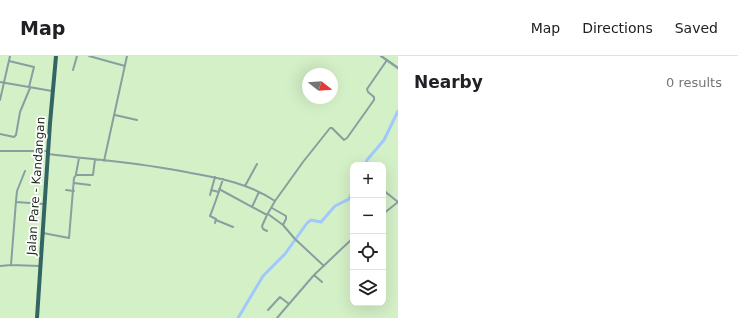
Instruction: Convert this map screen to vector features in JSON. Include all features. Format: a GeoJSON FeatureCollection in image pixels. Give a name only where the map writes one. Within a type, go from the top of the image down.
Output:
{"type":"FeatureCollection","features":[{"type":"Feature","properties":{"kind":"main road","name":"Jalan Pare - Kandangan"},"geometry":{"type":"LineString","coordinates":[[37,318],[44,204],[56,56]]}},
{"type":"Feature","properties":{"kind":"street"},"geometry":{"type":"LineString","coordinates":[[0,100],[10,56]]}},
{"type":"Feature","properties":{"kind":"street"},"geometry":{"type":"LineString","coordinates":[[73,70],[77,56]]}},
{"type":"Feature","properties":{"kind":"street"},"geometry":{"type":"LineString","coordinates":[[89,56],[125,66]]}},
{"type":"Feature","properties":{"kind":"street"},"geometry":{"type":"LineString","coordinates":[[104,160],[127,56]]}},
{"type":"Feature","properties":{"kind":"street"},"geometry":{"type":"LineString","coordinates":[[381,56],[398,68]]}},
{"type":"Feature","properties":{"kind":"street"},"geometry":{"type":"LineString","coordinates":[[267,231],[263,229],[262,226],[267,215],[302,162],[330,128],[332,128],[343,140],[346,139],[374,100],[374,97],[367,91],[367,88],[387,60]]}},
{"type":"Feature","properties":{"kind":"street"},"geometry":{"type":"LineString","coordinates":[[0,134],[14,137],[16,135],[20,112],[29,88],[34,67],[9,61]]}},
{"type":"Feature","properties":{"kind":"street"},"geometry":{"type":"LineString","coordinates":[[0,82],[53,92]]}},
{"type":"Feature","properties":{"kind":"street"},"geometry":{"type":"LineString","coordinates":[[115,115],[137,120]]}},
{"type":"Feature","properties":{"kind":"street"},"geometry":{"type":"LineString","coordinates":[[0,151],[48,152],[79,158],[141,164],[215,177],[245,186],[275,201]]}},
{"type":"Feature","properties":{"kind":"street"},"geometry":{"type":"LineString","coordinates":[[42,233],[69,238],[74,178],[76,175],[79,158]]}},
{"type":"Feature","properties":{"kind":"street"},"geometry":{"type":"LineString","coordinates":[[76,175],[93,175],[95,160]]}},
{"type":"Feature","properties":{"kind":"street"},"geometry":{"type":"LineString","coordinates":[[245,186],[257,164]]}},
{"type":"Feature","properties":{"kind":"street"},"geometry":{"type":"LineString","coordinates":[[12,265],[16,202],[25,171]]}},
{"type":"Feature","properties":{"kind":"street"},"geometry":{"type":"LineString","coordinates":[[210,195],[215,177]]}},
{"type":"Feature","properties":{"kind":"street"},"geometry":{"type":"LineString","coordinates":[[223,179],[218,197],[210,216],[233,227]]}},
{"type":"Feature","properties":{"kind":"street"},"geometry":{"type":"LineString","coordinates":[[74,183],[90,185]]}},
{"type":"Feature","properties":{"kind":"street"},"geometry":{"type":"LineString","coordinates":[[66,190],[74,191]]}},
{"type":"Feature","properties":{"kind":"street"},"geometry":{"type":"LineString","coordinates":[[211,190],[219,191],[252,207],[283,225],[296,240],[324,266]]}},
{"type":"Feature","properties":{"kind":"street"},"geometry":{"type":"LineString","coordinates":[[252,207],[259,192]]}},
{"type":"Feature","properties":{"kind":"street"},"geometry":{"type":"LineString","coordinates":[[386,192],[398,202],[386,212]]}},
{"type":"Feature","properties":{"kind":"street"},"geometry":{"type":"LineString","coordinates":[[16,202],[44,204]]}},
{"type":"Feature","properties":{"kind":"street"},"geometry":{"type":"LineString","coordinates":[[272,208],[286,216],[283,225]]}},
{"type":"Feature","properties":{"kind":"street"},"geometry":{"type":"LineString","coordinates":[[277,318],[314,275],[350,241]]}},
{"type":"Feature","properties":{"kind":"street"},"geometry":{"type":"LineString","coordinates":[[0,266],[40,266]]}},
{"type":"Feature","properties":{"kind":"street"},"geometry":{"type":"LineString","coordinates":[[314,275],[322,282]]}},
{"type":"Feature","properties":{"kind":"street"},"geometry":{"type":"LineString","coordinates":[[268,310],[280,297],[290,304]]}},
{"type":"Feature","properties":{"kind":"waterway"},"geometry":{"type":"LineString","coordinates":[[366,162],[384,140],[398,111]]}},
{"type":"Feature","properties":{"kind":"waterway"},"geometry":{"type":"LineString","coordinates":[[238,318],[263,276],[285,254],[307,223],[311,220],[321,222],[335,206],[349,199],[350,197]]}}]}
